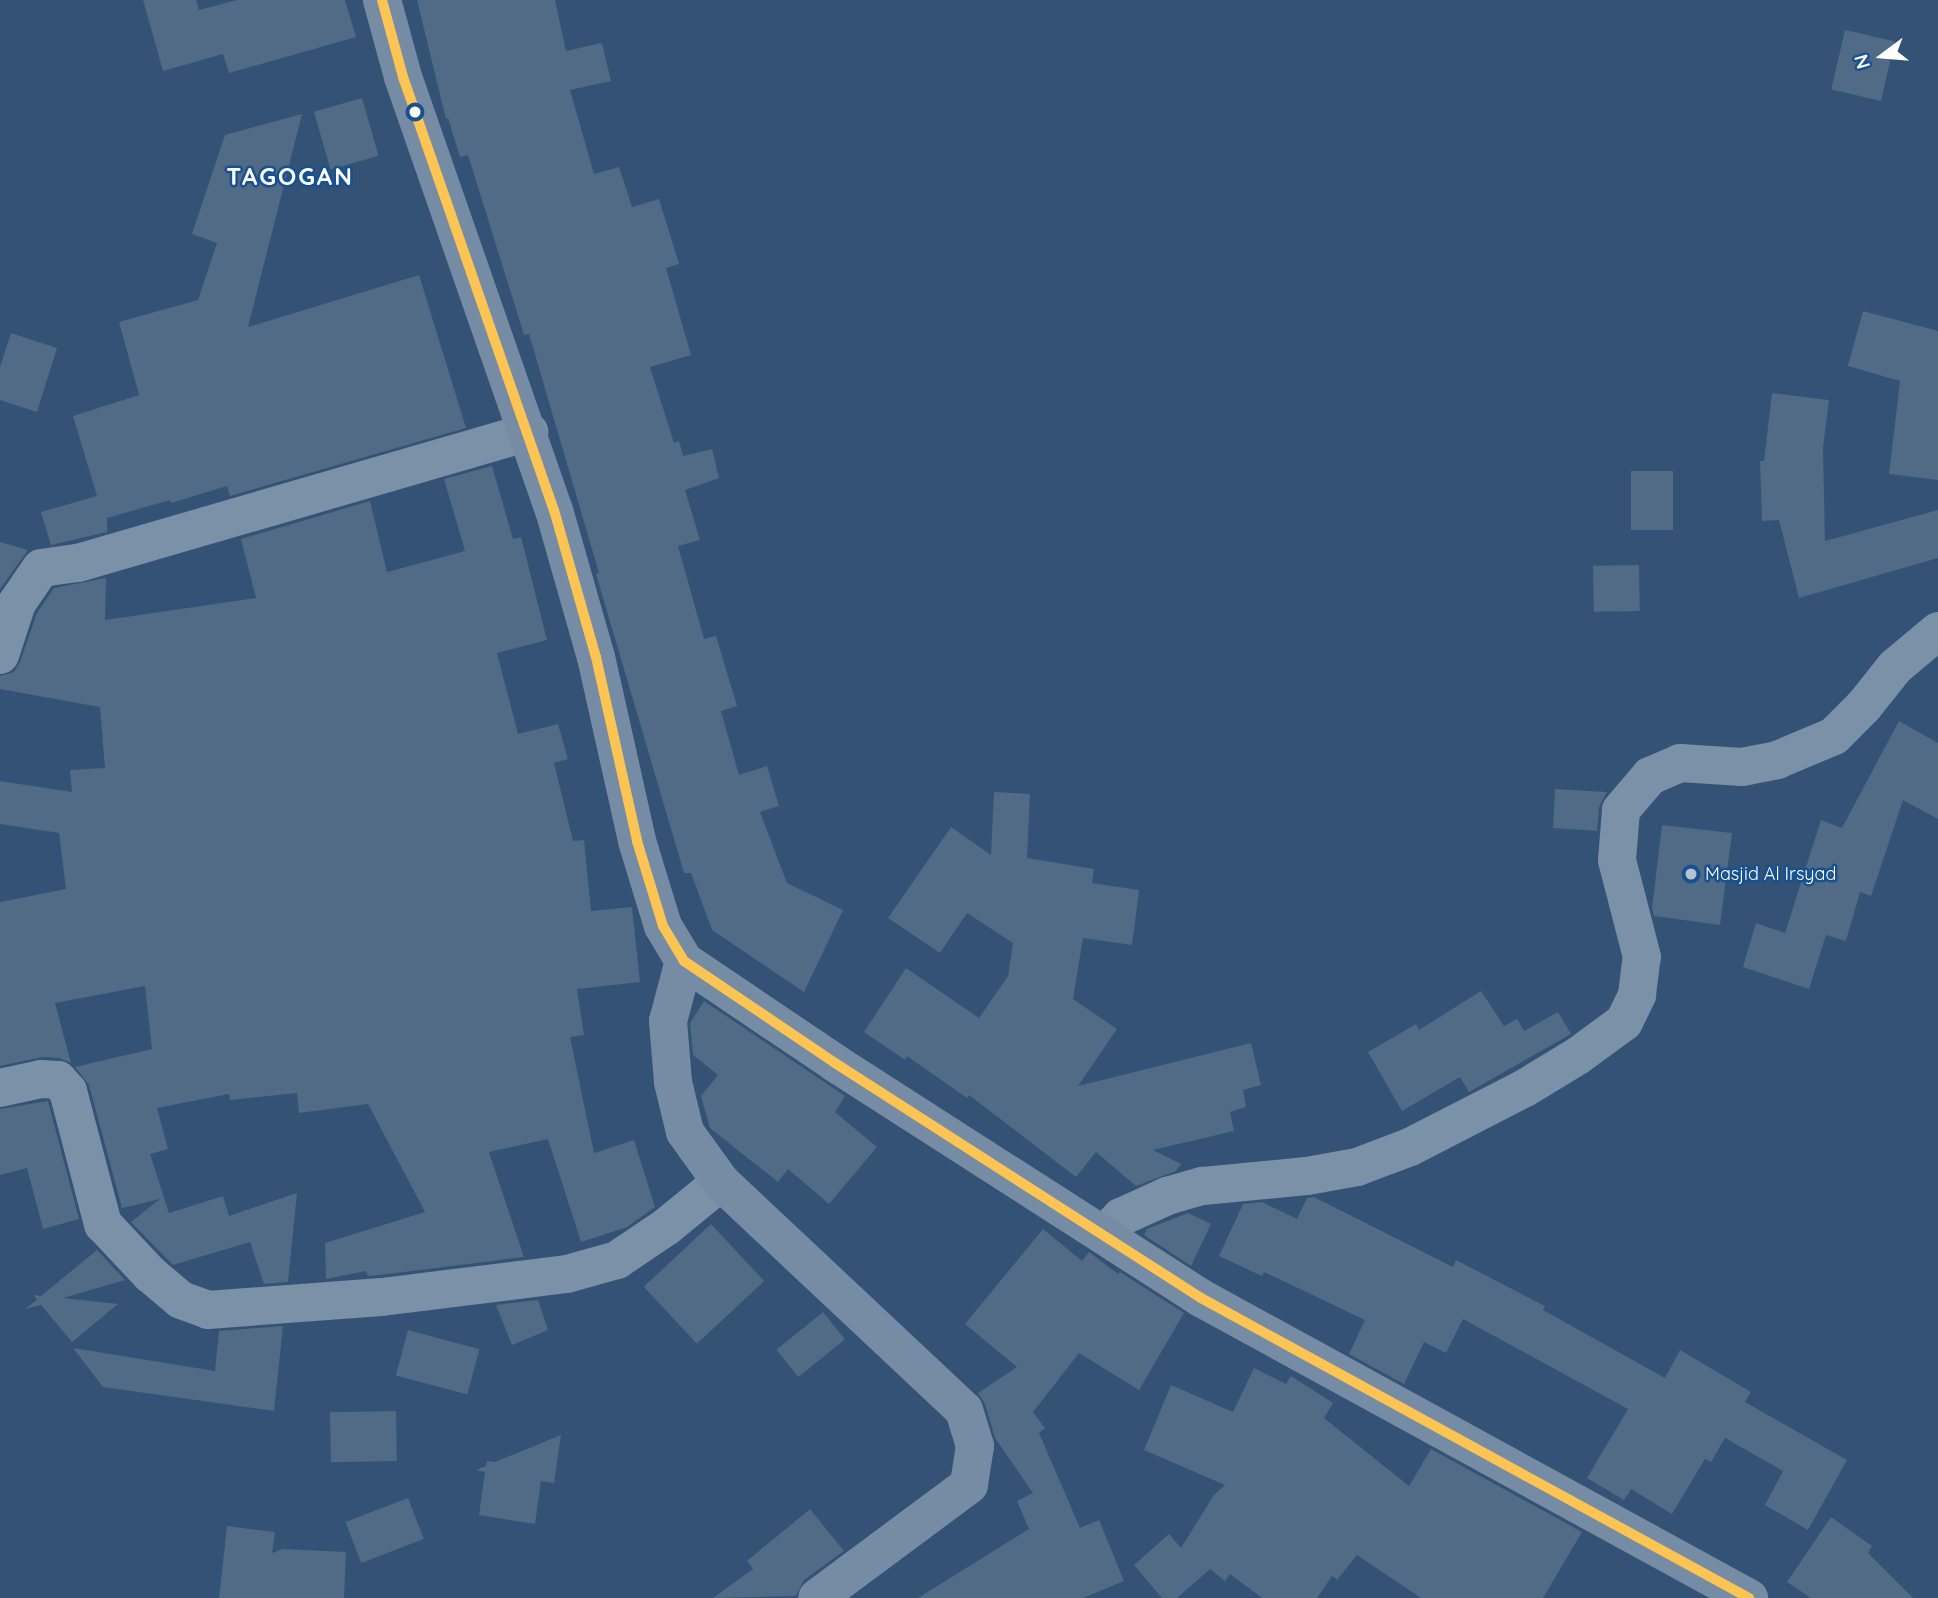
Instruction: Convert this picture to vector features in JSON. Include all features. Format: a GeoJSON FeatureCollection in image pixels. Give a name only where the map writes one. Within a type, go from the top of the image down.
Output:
{"type":"FeatureCollection","features":[{"type":"Feature","properties":{"kind":"main road"},"geometry":{"type":"LineString","coordinates":[[382,0],[403,77],[480,302],[529,432],[587,622],[637,841],[663,926],[684,961],[824,1056],[1201,1298],[1749,1598]]}},
{"type":"Feature","properties":{"kind":"main road"},"geometry":{"type":"LineString","coordinates":[[684,961],[668,1021],[673,1082],[685,1132],[721,1182],[964,1410],[975,1446],[970,1485],[817,1598]]}},
{"type":"Feature","properties":{"kind":"street"},"geometry":{"type":"LineString","coordinates":[[0,654],[17,603],[41,568],[78,562],[529,432]]}},
{"type":"Feature","properties":{"kind":"street"},"geometry":{"type":"LineString","coordinates":[[1104,1235],[1121,1217],[1167,1196],[1203,1186],[1307,1176],[1368,1163],[1410,1147],[1525,1088],[1624,1022],[1637,995],[1642,957],[1617,860],[1621,810],[1650,776],[1680,763],[1742,767],[1765,762],[1834,736],[1864,706],[1895,667],[1938,631]]}},
{"type":"Feature","properties":{"kind":"street"},"geometry":{"type":"LineString","coordinates":[[0,1088],[41,1079],[58,1080],[68,1091],[103,1224],[150,1274],[181,1300],[208,1310],[382,1297],[567,1274],[617,1259],[635,1249],[721,1182]]}},
{"type":"Feature","properties":{"kind":"building"},"geometry":{"type":"Polygon","coordinates":[[[143,0],[196,0],[199,10],[237,0],[345,0],[356,37],[229,73],[223,54],[163,71],[143,0]]]}},
{"type":"Feature","properties":{"kind":"building"},"geometry":{"type":"Polygon","coordinates":[[[417,0],[555,0],[566,51],[602,43],[611,81],[570,90],[594,174],[619,167],[632,207],[659,199],[679,264],[666,268],[691,355],[650,367],[674,443],[679,441],[683,456],[712,449],[719,478],[685,490],[700,540],[678,546],[704,639],[716,636],[737,706],[721,711],[739,775],[767,766],[779,806],[760,812],[787,883],[843,910],[804,992],[712,930],[691,873],[684,873],[529,334],[524,335],[468,155],[460,157],[448,118],[446,119],[417,0]]]}},
{"type":"Feature","properties":{"kind":"building"},"geometry":{"type":"Polygon","coordinates":[[[1845,30],[1895,41],[1881,101],[1831,89],[1845,30]]]}},
{"type":"Feature","properties":{"kind":"building"},"geometry":{"type":"Polygon","coordinates":[[[362,98],[379,156],[330,169],[314,112],[362,98]]]}},
{"type":"Feature","properties":{"kind":"building"},"geometry":{"type":"Polygon","coordinates":[[[302,114],[248,327],[419,275],[466,428],[230,496],[227,486],[171,503],[170,500],[107,518],[107,532],[51,545],[41,512],[97,496],[73,416],[139,395],[119,322],[198,300],[217,243],[192,234],[225,135],[302,114]]]}},
{"type":"Feature","properties":{"kind":"building"},"geometry":{"type":"Polygon","coordinates":[[[1863,311],[1938,331],[1938,480],[1889,474],[1900,381],[1848,366],[1863,311]]]}},
{"type":"Feature","properties":{"kind":"building"},"geometry":{"type":"Polygon","coordinates":[[[11,333],[57,348],[37,412],[0,400],[0,367],[11,333]]]}},
{"type":"Feature","properties":{"kind":"building"},"geometry":{"type":"Polygon","coordinates":[[[1772,393],[1829,400],[1823,448],[1825,541],[1938,510],[1938,558],[1799,598],[1779,520],[1762,521],[1760,461],[1764,461],[1772,393]]]}},
{"type":"Feature","properties":{"kind":"building"},"geometry":{"type":"Polygon","coordinates":[[[492,466],[513,539],[521,537],[547,640],[497,653],[518,734],[558,724],[568,759],[554,763],[573,841],[584,840],[591,911],[632,907],[640,982],[577,989],[584,1035],[570,1037],[594,1153],[634,1140],[655,1207],[627,1227],[581,1242],[548,1139],[489,1152],[524,1257],[380,1275],[368,1276],[366,1271],[326,1279],[325,1243],[425,1212],[368,1104],[299,1113],[297,1093],[230,1100],[229,1094],[157,1108],[168,1149],[150,1154],[169,1213],[223,1196],[229,1216],[297,1193],[288,1282],[264,1284],[250,1242],[173,1265],[131,1222],[160,1199],[122,1208],[89,1085],[75,1067],[152,1049],[145,986],[55,1003],[71,1063],[59,1058],[42,1057],[0,1066],[0,902],[66,889],[59,833],[0,824],[0,781],[72,792],[70,770],[105,768],[100,707],[0,689],[0,676],[14,672],[37,613],[54,588],[106,578],[105,620],[256,598],[241,539],[370,501],[387,572],[465,551],[444,479],[492,466]]]}},
{"type":"Feature","properties":{"kind":"building"},"geometry":{"type":"Polygon","coordinates":[[[1631,471],[1673,471],[1673,530],[1631,530],[1631,471]]]}},
{"type":"Feature","properties":{"kind":"building"},"geometry":{"type":"Polygon","coordinates":[[[0,542],[28,550],[0,589],[0,542]]]}},
{"type":"Feature","properties":{"kind":"building"},"geometry":{"type":"Polygon","coordinates":[[[1639,565],[1640,611],[1594,612],[1593,566],[1639,565]]]}},
{"type":"Feature","properties":{"kind":"building"},"geometry":{"type":"Polygon","coordinates":[[[1899,721],[1938,743],[1938,819],[1903,800],[1871,896],[1860,892],[1846,941],[1826,935],[1809,989],[1743,967],[1756,923],[1785,933],[1821,820],[1842,828],[1899,721]]]}},
{"type":"Feature","properties":{"kind":"building"},"geometry":{"type":"Polygon","coordinates":[[[1555,789],[1607,792],[1599,807],[1597,831],[1553,828],[1555,789]]]}},
{"type":"Feature","properties":{"kind":"building"},"geometry":{"type":"Polygon","coordinates":[[[994,792],[1030,794],[1027,858],[1094,869],[1092,883],[1139,890],[1132,945],[1083,938],[1073,999],[1117,1029],[1078,1086],[1251,1043],[1261,1085],[1243,1090],[1246,1107],[1230,1112],[1234,1131],[1153,1150],[1181,1164],[1176,1171],[1136,1186],[1096,1152],[1076,1177],[969,1095],[967,1098],[907,1056],[905,1060],[864,1032],[906,968],[979,1018],[1008,976],[1013,943],[967,913],[940,953],[888,918],[951,827],[991,855],[994,792]]]}},
{"type":"Feature","properties":{"kind":"building","name":"Masjid Al Irsyad"},"geometry":{"type":"Polygon","coordinates":[[[1662,825],[1732,833],[1720,925],[1654,916],[1652,908],[1662,825]]]}},
{"type":"Feature","properties":{"kind":"building"},"geometry":{"type":"Polygon","coordinates":[[[1481,991],[1504,1026],[1517,1019],[1524,1031],[1558,1012],[1571,1034],[1469,1092],[1460,1077],[1402,1111],[1368,1052],[1416,1024],[1419,1030],[1481,991]]]}},
{"type":"Feature","properties":{"kind":"building"},"geometry":{"type":"Polygon","coordinates":[[[704,1001],[845,1096],[835,1112],[877,1147],[829,1204],[788,1169],[778,1182],[710,1128],[701,1096],[718,1075],[693,1055],[690,1023],[704,1001]]]}},
{"type":"Feature","properties":{"kind":"building"},"geometry":{"type":"Polygon","coordinates":[[[48,1101],[79,1219],[43,1229],[27,1168],[0,1175],[0,1109],[48,1101]]]}},
{"type":"Feature","properties":{"kind":"building"},"geometry":{"type":"Polygon","coordinates":[[[1314,1197],[1453,1267],[1456,1260],[1545,1306],[1543,1310],[1665,1378],[1680,1350],[1751,1392],[1745,1402],[1847,1460],[1808,1530],[1765,1505],[1783,1471],[1725,1438],[1711,1462],[1705,1459],[1672,1514],[1631,1489],[1624,1500],[1587,1478],[1628,1409],[1463,1319],[1446,1353],[1424,1342],[1404,1384],[1349,1354],[1365,1320],[1264,1272],[1262,1276],[1219,1256],[1243,1204],[1262,1202],[1297,1219],[1307,1198],[1314,1197]]]}},
{"type":"Feature","properties":{"kind":"building"},"geometry":{"type":"Polygon","coordinates":[[[1188,1213],[1211,1224],[1191,1266],[1144,1235],[1147,1229],[1188,1213]]]}},
{"type":"Feature","properties":{"kind":"building"},"geometry":{"type":"Polygon","coordinates":[[[711,1224],[764,1281],[697,1344],[644,1287],[711,1224]]]}},
{"type":"Feature","properties":{"kind":"building"},"geometry":{"type":"Polygon","coordinates":[[[1043,1229],[1082,1261],[1089,1252],[1118,1274],[1120,1272],[1184,1313],[1139,1390],[1079,1353],[1033,1412],[1045,1428],[1039,1433],[1080,1528],[1099,1520],[1124,1581],[1083,1598],[918,1598],[1029,1529],[1017,1501],[1033,1493],[995,1438],[985,1404],[978,1393],[1017,1367],[965,1324],[1043,1229]]]}},
{"type":"Feature","properties":{"kind":"building"},"geometry":{"type":"Polygon","coordinates":[[[97,1250],[125,1280],[63,1298],[118,1304],[72,1342],[41,1305],[25,1309],[37,1300],[34,1295],[41,1296],[97,1250]]]}},
{"type":"Feature","properties":{"kind":"building"},"geometry":{"type":"Polygon","coordinates":[[[538,1300],[548,1330],[512,1345],[496,1305],[538,1300]]]}},
{"type":"Feature","properties":{"kind":"building"},"geometry":{"type":"Polygon","coordinates":[[[823,1312],[845,1339],[798,1377],[776,1350],[823,1312]]]}},
{"type":"Feature","properties":{"kind":"building"},"geometry":{"type":"Polygon","coordinates":[[[283,1326],[274,1411],[103,1387],[73,1348],[215,1371],[219,1331],[283,1326]]]}},
{"type":"Feature","properties":{"kind":"building"},"geometry":{"type":"Polygon","coordinates":[[[408,1330],[479,1349],[467,1395],[396,1375],[408,1330]]]}},
{"type":"Feature","properties":{"kind":"building"},"geometry":{"type":"Polygon","coordinates":[[[1254,1368],[1286,1384],[1291,1376],[1333,1403],[1324,1418],[1409,1486],[1431,1449],[1582,1532],[1543,1598],[1421,1598],[1357,1555],[1337,1580],[1332,1576],[1317,1598],[1262,1598],[1230,1574],[1225,1581],[1210,1569],[1177,1598],[1162,1598],[1134,1565],[1169,1534],[1181,1548],[1214,1495],[1225,1485],[1144,1450],[1171,1385],[1233,1412],[1254,1368]]]}},
{"type":"Feature","properties":{"kind":"building"},"geometry":{"type":"Polygon","coordinates":[[[396,1411],[397,1461],[331,1462],[330,1412],[396,1411]]]}},
{"type":"Feature","properties":{"kind":"building"},"geometry":{"type":"Polygon","coordinates":[[[561,1435],[554,1483],[541,1481],[535,1524],[479,1515],[485,1472],[476,1470],[486,1466],[487,1461],[495,1462],[561,1435]]]}},
{"type":"Feature","properties":{"kind":"building"},"geometry":{"type":"Polygon","coordinates":[[[408,1498],[424,1539],[361,1563],[345,1522],[408,1498]]]}},
{"type":"Feature","properties":{"kind":"building"},"geometry":{"type":"Polygon","coordinates":[[[810,1509],[844,1551],[804,1580],[796,1596],[713,1598],[753,1569],[747,1561],[810,1509]]]}},
{"type":"Feature","properties":{"kind":"building"},"geometry":{"type":"Polygon","coordinates":[[[1831,1517],[1872,1546],[1868,1553],[1913,1598],[1811,1598],[1787,1582],[1831,1517]]]}},
{"type":"Feature","properties":{"kind":"building"},"geometry":{"type":"Polygon","coordinates":[[[227,1526],[275,1532],[272,1553],[283,1549],[346,1552],[344,1598],[219,1598],[227,1526]]]}},
{"type":"Feature","properties":{"kind":"transit line"},"geometry":{"type":"LineString","coordinates":[[382,0],[403,77],[554,510],[596,657],[637,841],[663,926],[684,961],[835,1063],[1201,1298],[1749,1598]]}},
{"type":"Feature","properties":{"kind":"place","name":"Masjid Al Irsyad"},"geometry":{"type":"Point","coordinates":[1691,874]}},
{"type":"Feature","properties":{"kind":"district","name":"TAGOGAN"},"geometry":{"type":"Point","coordinates":[290,177]}}]}
